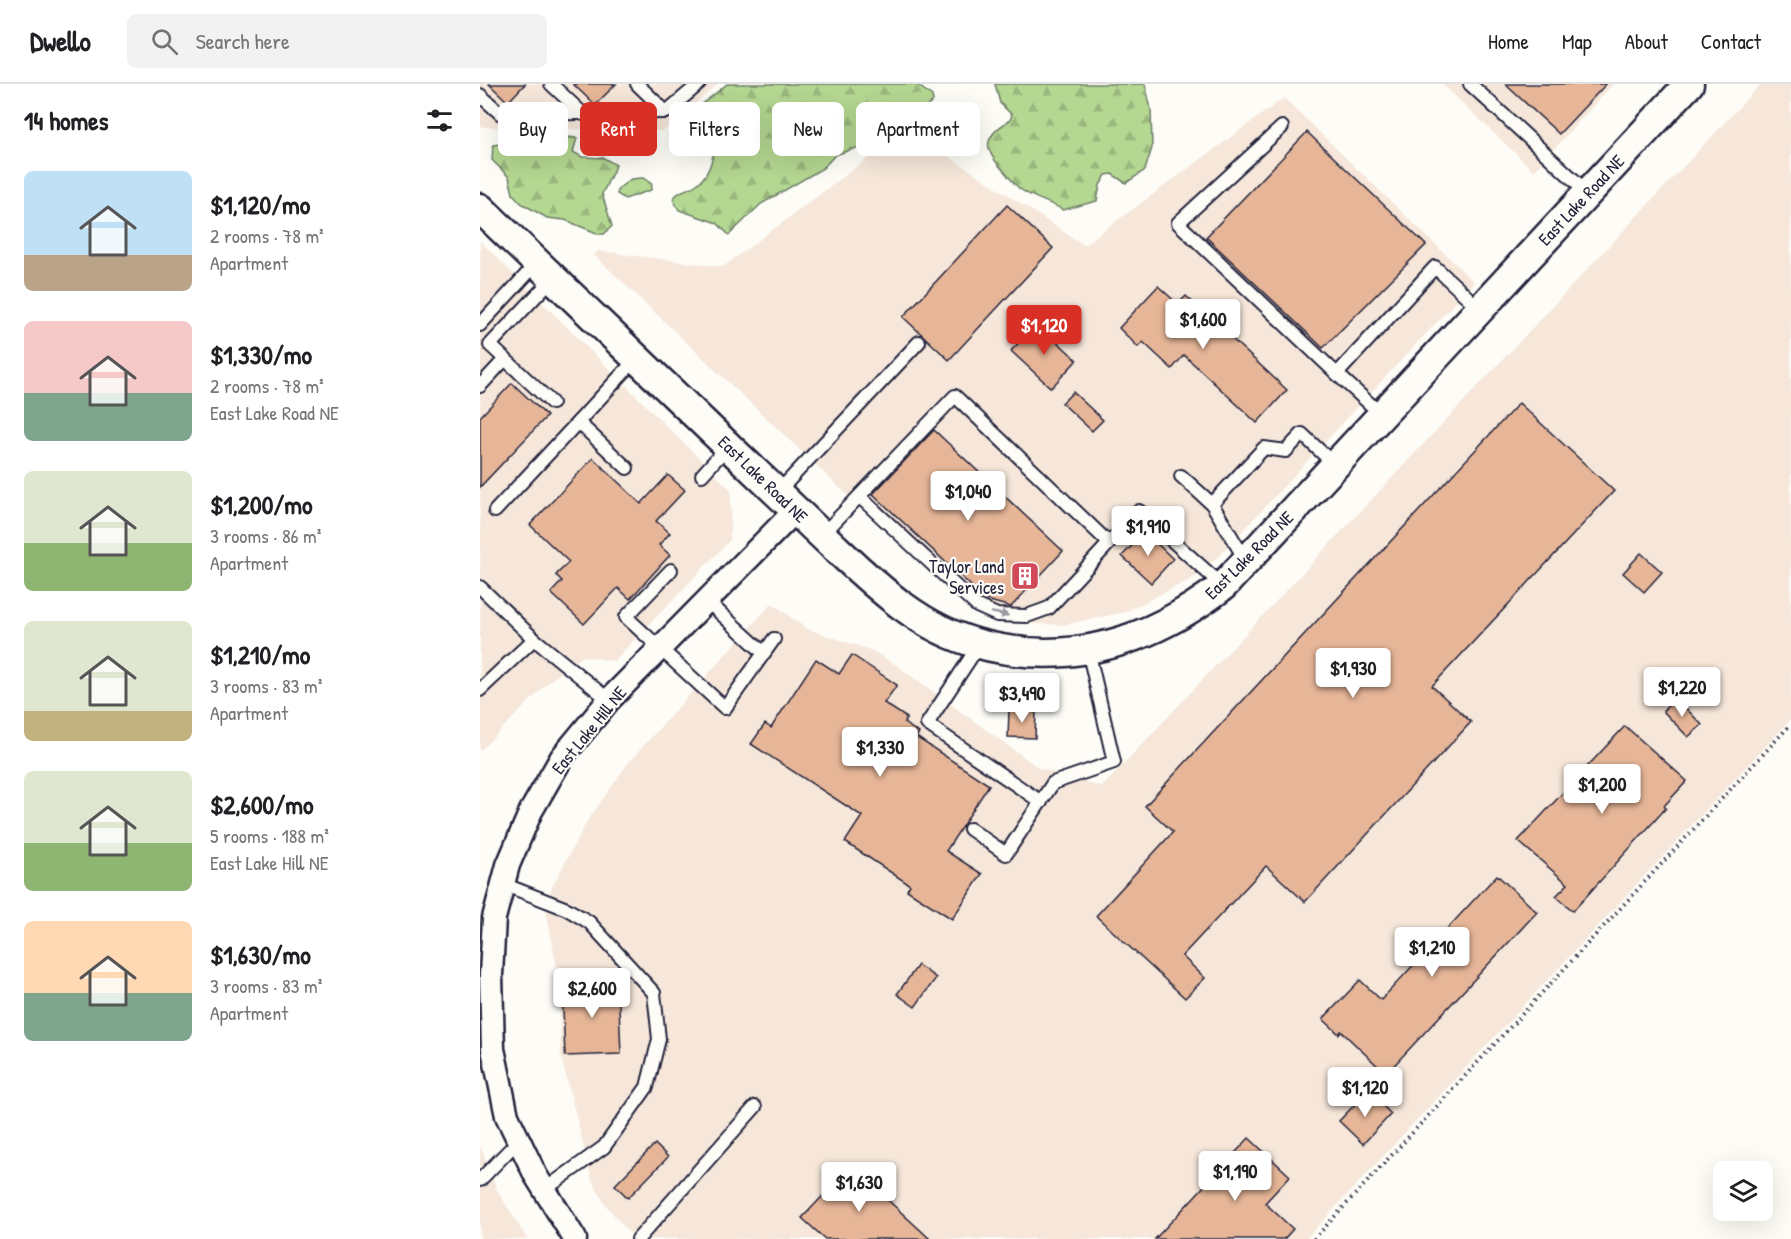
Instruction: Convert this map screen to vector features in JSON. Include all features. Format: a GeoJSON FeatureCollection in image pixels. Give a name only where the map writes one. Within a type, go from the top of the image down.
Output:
{"type":"FeatureCollection","features":[{"type":"Feature","properties":{"kind":"street","name":"East Lake Road NE"},"geometry":{"type":"LineString","coordinates":[[480,208],[786,502],[879,589],[907,611],[949,634],[979,644],[1035,654],[1088,650],[1131,639],[1167,624],[1223,586],[1689,84]]}},
{"type":"Feature","properties":{"kind":"street","name":"East Lake Hill NE"},"geometry":{"type":"LineString","coordinates":[[575,1239],[544,1190],[507,1116],[492,1049],[486,1010],[494,918],[503,884],[531,811],[562,757],[609,700],[707,601],[786,502]]}},
{"type":"Feature","properties":{"kind":"lane"},"geometry":{"type":"LineString","coordinates":[[551,84],[580,112]]}},
{"type":"Feature","properties":{"kind":"lane"},"geometry":{"type":"LineString","coordinates":[[637,84],[666,112]]}},
{"type":"Feature","properties":{"kind":"lane"},"geometry":{"type":"LineString","coordinates":[[657,112],[666,112],[699,84]]}},
{"type":"Feature","properties":{"kind":"lane"},"geometry":{"type":"LineString","coordinates":[[1470,84],[1588,193]]}},
{"type":"Feature","properties":{"kind":"lane"},"geometry":{"type":"LineString","coordinates":[[480,95],[501,114],[580,114]]}},
{"type":"Feature","properties":{"kind":"lane"},"geometry":{"type":"LineString","coordinates":[[1282,127],[1178,223],[1382,415]]}},
{"type":"Feature","properties":{"kind":"lane"},"geometry":{"type":"LineString","coordinates":[[1336,374],[1435,267],[1480,309]]}},
{"type":"Feature","properties":{"kind":"lane"},"geometry":{"type":"LineString","coordinates":[[480,325],[545,270]]}},
{"type":"Feature","properties":{"kind":"lane"},"geometry":{"type":"LineString","coordinates":[[545,270],[490,345],[552,403]]}},
{"type":"Feature","properties":{"kind":"lane"},"geometry":{"type":"LineString","coordinates":[[786,502],[919,342]]}},
{"type":"Feature","properties":{"kind":"lane"},"geometry":{"type":"LineString","coordinates":[[495,511],[637,358]]}},
{"type":"Feature","properties":{"kind":"lane"},"geometry":{"type":"LineString","coordinates":[[480,386],[505,359]]}},
{"type":"Feature","properties":{"kind":"lane"},"geometry":{"type":"LineString","coordinates":[[822,535],[955,396],[1109,543]]}},
{"type":"Feature","properties":{"kind":"lane"},"geometry":{"type":"LineString","coordinates":[[578,422],[627,468]]}},
{"type":"Feature","properties":{"kind":"lane"},"geometry":{"type":"LineString","coordinates":[[1212,504],[1264,448],[1286,451],[1302,434],[1335,465]]}},
{"type":"Feature","properties":{"kind":"lane"},"geometry":{"type":"LineString","coordinates":[[702,475],[728,446]]}},
{"type":"Feature","properties":{"kind":"lane"},"geometry":{"type":"LineString","coordinates":[[1181,476],[1212,504],[1246,561]]}},
{"type":"Feature","properties":{"kind":"lane"},"geometry":{"type":"LineString","coordinates":[[860,497],[977,606],[997,615],[1027,616],[1049,608],[1139,511],[1223,586]]}},
{"type":"Feature","properties":{"kind":"lane"},"geometry":{"type":"LineString","coordinates":[[671,570],[626,617],[725,708],[774,639]]}},
{"type":"Feature","properties":{"kind":"lane"},"geometry":{"type":"LineString","coordinates":[[480,587],[534,639],[609,700]]}},
{"type":"Feature","properties":{"kind":"lane"},"geometry":{"type":"LineString","coordinates":[[707,601],[764,653]]}},
{"type":"Feature","properties":{"kind":"lane"},"geometry":{"type":"LineString","coordinates":[[480,690],[534,639]]}},
{"type":"Feature","properties":{"kind":"lane"},"geometry":{"type":"LineString","coordinates":[[979,644],[927,724],[1041,802]]}},
{"type":"Feature","properties":{"kind":"lane"},"geometry":{"type":"LineString","coordinates":[[970,829],[1006,854],[1053,783],[1114,762],[1088,650]]}},
{"type":"Feature","properties":{"kind":"lane"},"geometry":{"type":"LineString","coordinates":[[503,884],[567,909],[589,922],[654,993],[659,1040],[647,1087],[604,1147],[544,1190]]}},
{"type":"Feature","properties":{"kind":"lane"},"geometry":{"type":"LineString","coordinates":[[638,1239],[755,1107]]}},
{"type":"Feature","properties":{"kind":"lane"},"geometry":{"type":"LineString","coordinates":[[480,1180],[519,1140]]}},
{"type":"Feature","properties":{"kind":"path"},"geometry":{"type":"LineString","coordinates":[[1314,1239],[1791,724]]}},
{"type":"Feature","properties":{"kind":"shaded area"},"geometry":{"type":"Polygon","coordinates":[[[480,84],[718,84],[697,102],[669,102],[669,126],[663,131],[657,131],[657,102],[580,102],[580,129],[568,129],[568,102],[498,102],[498,127],[480,127],[480,84]]]}},
{"type":"Feature","properties":{"kind":"shaded area"},"geometry":{"type":"Polygon","coordinates":[[[1442,84],[1613,84],[1534,171],[1442,84]]]}},
{"type":"Feature","properties":{"kind":"shaded area"},"geometry":{"type":"Polygon","coordinates":[[[1761,84],[1791,84],[1791,719],[1306,1239],[636,1239],[605,1204],[592,1180],[561,1056],[559,978],[547,914],[551,889],[586,823],[629,762],[772,603],[805,628],[873,651],[899,667],[1039,768],[1102,787],[1761,84]]]}},
{"type":"Feature","properties":{"kind":"shaded area"},"geometry":{"type":"Polygon","coordinates":[[[1284,98],[1474,282],[1220,555],[1195,577],[1125,612],[1063,625],[1007,623],[971,612],[594,255],[598,251],[723,267],[871,156],[948,156],[1084,245],[1284,98]]]}},
{"type":"Feature","properties":{"kind":"shaded area"},"geometry":{"type":"Polygon","coordinates":[[[480,241],[731,490],[730,540],[614,661],[583,656],[551,680],[480,751],[480,241]]]}},
{"type":"Feature","properties":{"kind":"shaded area"},"geometry":{"type":"Polygon","coordinates":[[[480,1145],[497,1190],[527,1239],[480,1239],[480,1145]]]}},
{"type":"Feature","properties":{"kind":"green space"},"geometry":{"type":"Polygon","coordinates":[[[727,84],[916,84],[932,96],[933,101],[856,102],[856,148],[844,152],[844,102],[772,102],[772,156],[834,156],[823,168],[761,204],[729,235],[717,223],[679,210],[673,199],[704,178],[713,156],[760,156],[760,102],[705,102],[727,84]]]}},
{"type":"Feature","properties":{"kind":"green space"},"geometry":{"type":"Polygon","coordinates":[[[995,84],[1145,84],[1151,109],[1152,148],[1145,170],[1126,183],[1112,174],[1106,175],[1100,185],[1097,201],[1063,210],[1025,192],[997,163],[989,149],[990,138],[1010,120],[1012,115],[1000,103],[995,84]]]}},
{"type":"Feature","properties":{"kind":"green space"},"geometry":{"type":"Polygon","coordinates":[[[568,137],[577,138],[573,152],[582,157],[604,158],[616,165],[602,194],[612,226],[604,234],[599,234],[565,220],[547,218],[521,203],[513,194],[509,177],[492,160],[493,145],[498,144],[498,156],[568,156],[568,137]]]}},
{"type":"Feature","properties":{"kind":"green space"},"geometry":{"type":"Polygon","coordinates":[[[643,178],[652,184],[651,190],[625,199],[617,194],[618,189],[631,179],[643,178]]]}},
{"type":"Feature","properties":{"kind":"building"},"geometry":{"type":"Polygon","coordinates":[[[489,84],[525,84],[508,102],[489,84]]]}},
{"type":"Feature","properties":{"kind":"building"},"geometry":{"type":"Polygon","coordinates":[[[573,84],[616,84],[598,102],[592,102],[573,84]]]}},
{"type":"Feature","properties":{"kind":"building"},"geometry":{"type":"Polygon","coordinates":[[[1505,84],[1606,84],[1559,134],[1505,84]]]}},
{"type":"Feature","properties":{"kind":"building"},"geometry":{"type":"Polygon","coordinates":[[[1307,132],[1426,245],[1323,348],[1206,237],[1307,132]]]}},
{"type":"Feature","properties":{"kind":"building"},"geometry":{"type":"Polygon","coordinates":[[[1007,205],[1053,248],[949,360],[903,317],[1007,205]]]}},
{"type":"Feature","properties":{"kind":"building"},"geometry":{"type":"Polygon","coordinates":[[[1158,286],[1178,304],[1186,296],[1287,390],[1257,423],[1184,355],[1172,369],[1143,342],[1138,347],[1119,328],[1158,286]]]}},
{"type":"Feature","properties":{"kind":"building"},"geometry":{"type":"Polygon","coordinates":[[[1037,323],[1077,360],[1051,388],[1011,351],[1037,323]]]}},
{"type":"Feature","properties":{"kind":"building"},"geometry":{"type":"Polygon","coordinates":[[[512,383],[547,416],[480,487],[480,417],[512,383]]]}},
{"type":"Feature","properties":{"kind":"building"},"geometry":{"type":"Polygon","coordinates":[[[1073,392],[1103,420],[1092,431],[1062,403],[1073,392]]]}},
{"type":"Feature","properties":{"kind":"building"},"geometry":{"type":"Polygon","coordinates":[[[1519,403],[1614,491],[1432,686],[1471,722],[1305,902],[1266,866],[1182,956],[1205,978],[1185,998],[1096,916],[1173,832],[1145,806],[1519,403]]]}},
{"type":"Feature","properties":{"kind":"building"},"geometry":{"type":"Polygon","coordinates":[[[934,430],[1063,551],[1011,607],[986,600],[873,494],[934,430]]]}},
{"type":"Feature","properties":{"kind":"building"},"geometry":{"type":"Polygon","coordinates":[[[593,458],[641,504],[668,475],[685,490],[656,521],[670,533],[659,545],[670,555],[630,599],[618,588],[584,624],[551,593],[562,581],[556,575],[569,562],[530,525],[593,458]]]}},
{"type":"Feature","properties":{"kind":"building"},"geometry":{"type":"Polygon","coordinates":[[[1145,532],[1173,559],[1151,583],[1122,556],[1145,532]]]}},
{"type":"Feature","properties":{"kind":"building"},"geometry":{"type":"Polygon","coordinates":[[[1641,553],[1662,572],[1644,592],[1623,573],[1641,553]]]}},
{"type":"Feature","properties":{"kind":"building"},"geometry":{"type":"Polygon","coordinates":[[[852,655],[897,685],[884,703],[907,718],[904,723],[919,733],[916,737],[989,785],[946,851],[982,874],[952,919],[907,890],[910,885],[845,842],[862,816],[751,744],[765,724],[771,728],[816,659],[839,674],[852,655]]]}},
{"type":"Feature","properties":{"kind":"building"},"geometry":{"type":"Polygon","coordinates":[[[1676,698],[1702,725],[1688,737],[1663,711],[1676,698]]]}},
{"type":"Feature","properties":{"kind":"building"},"geometry":{"type":"Polygon","coordinates":[[[1009,710],[1036,712],[1035,738],[1008,737],[1009,710]]]}},
{"type":"Feature","properties":{"kind":"building"},"geometry":{"type":"Polygon","coordinates":[[[1625,726],[1687,781],[1664,806],[1666,808],[1573,911],[1556,896],[1568,884],[1518,841],[1625,726]]]}},
{"type":"Feature","properties":{"kind":"building"},"geometry":{"type":"Polygon","coordinates":[[[1497,875],[1537,912],[1386,1074],[1341,1031],[1339,1034],[1323,1019],[1360,980],[1381,1000],[1497,875]]]}},
{"type":"Feature","properties":{"kind":"building"},"geometry":{"type":"Polygon","coordinates":[[[918,965],[936,978],[915,1007],[897,994],[918,965]]]}},
{"type":"Feature","properties":{"kind":"building"},"geometry":{"type":"Polygon","coordinates":[[[618,982],[621,1054],[565,1056],[562,985],[618,982]]]}},
{"type":"Feature","properties":{"kind":"building"},"geometry":{"type":"Polygon","coordinates":[[[1368,1091],[1391,1114],[1363,1144],[1339,1121],[1368,1091]]]}},
{"type":"Feature","properties":{"kind":"building"},"geometry":{"type":"Polygon","coordinates":[[[1249,1138],[1290,1176],[1265,1203],[1293,1229],[1284,1239],[1155,1239],[1249,1138]]]}},
{"type":"Feature","properties":{"kind":"building"},"geometry":{"type":"Polygon","coordinates":[[[655,1144],[668,1157],[628,1198],[615,1185],[655,1144]]]}},
{"type":"Feature","properties":{"kind":"building"},"geometry":{"type":"Polygon","coordinates":[[[851,1166],[930,1239],[825,1239],[802,1218],[851,1166]]]}},
{"type":"Feature","properties":{"kind":"place","name":"Taylor Land Services"},"geometry":{"type":"Point","coordinates":[1025,576]}}]}
